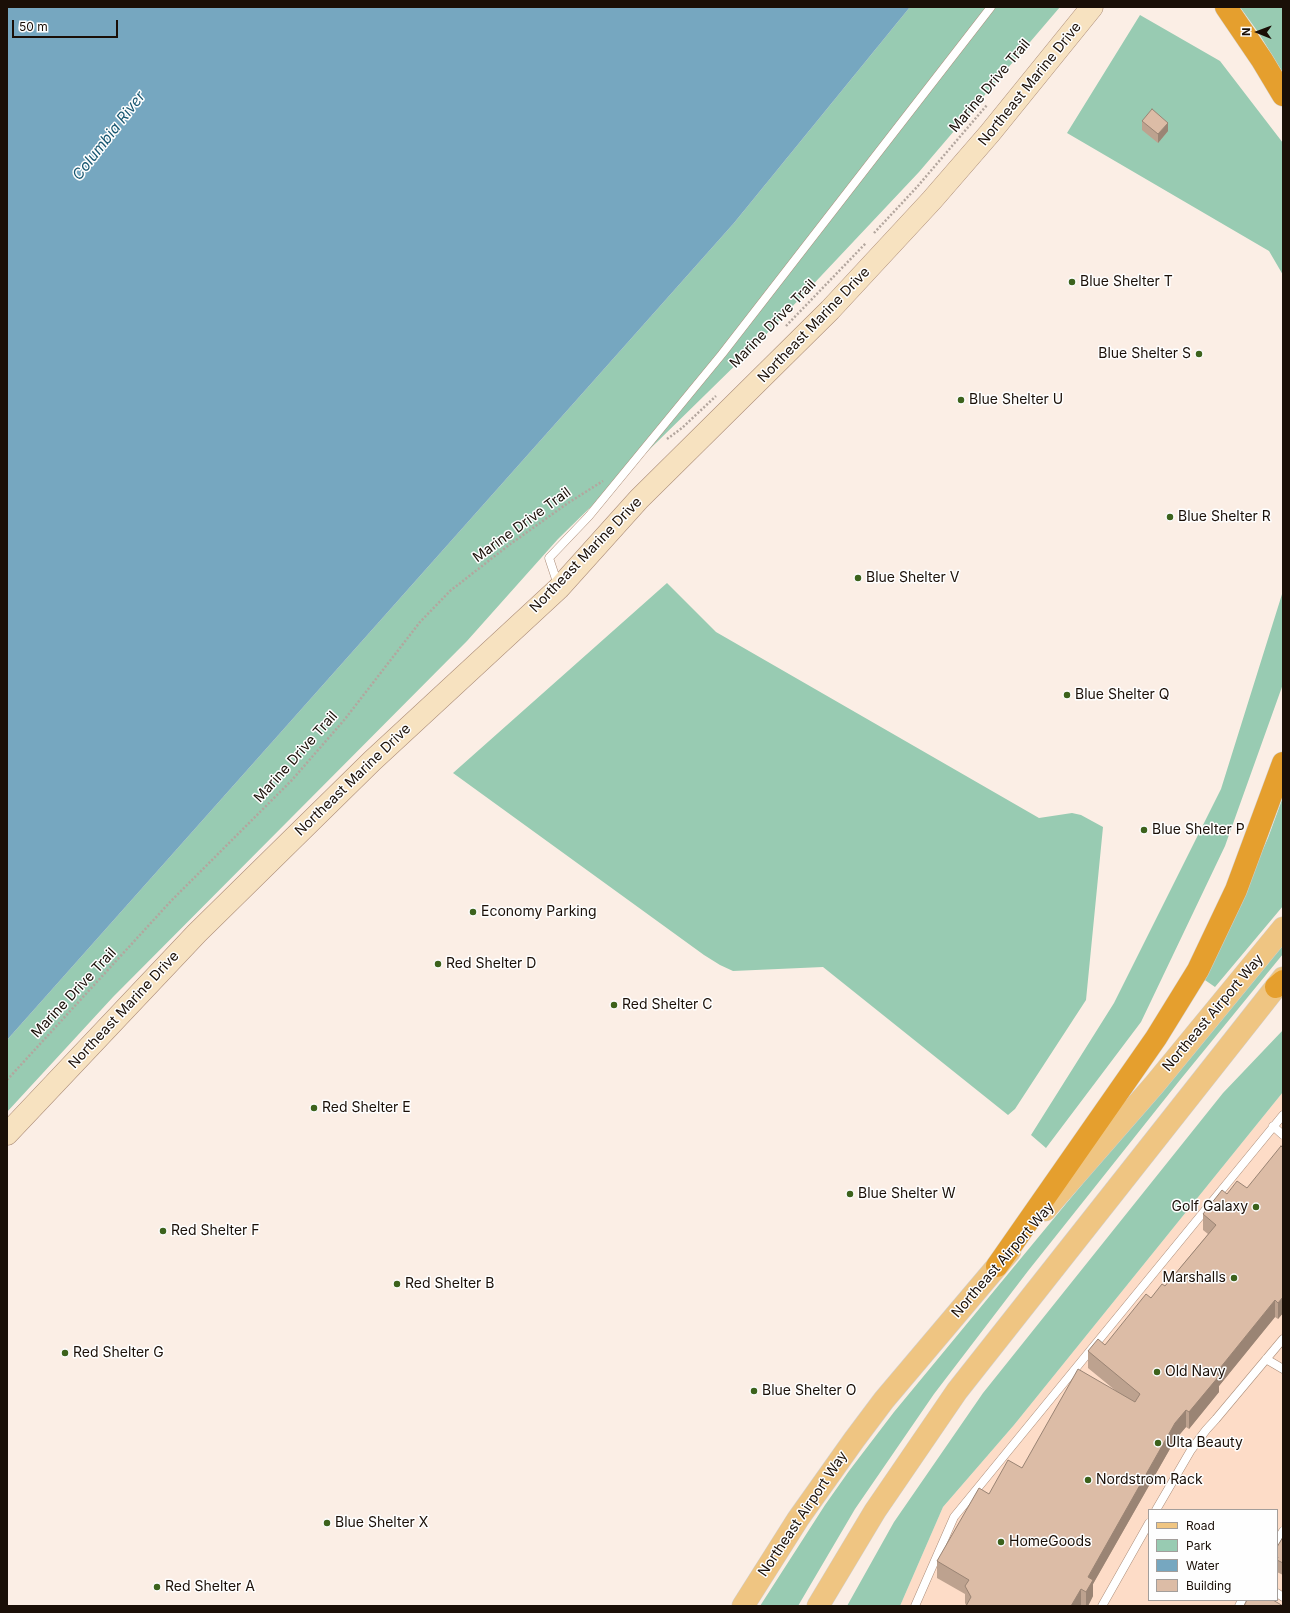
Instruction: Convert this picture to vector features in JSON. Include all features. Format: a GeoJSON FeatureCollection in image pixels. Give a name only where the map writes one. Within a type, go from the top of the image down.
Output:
{"type":"FeatureCollection","features":[{"type":"Feature","properties":{"kind":"highway"},"geometry":{"type":"LineString","coordinates":[[1226,7],[1262,60],[1283,95]]}},
{"type":"Feature","properties":{"kind":"highway"},"geometry":{"type":"LineString","coordinates":[[998,1266],[1156,1038],[1198,970],[1236,890],[1283,763]]}},
{"type":"Feature","properties":{"kind":"main road","name":"Northeast Marine Drive"},"geometry":{"type":"LineString","coordinates":[[7,1134],[192,938],[372,761],[559,588],[639,499],[786,354],[877,260],[990,133],[1092,7]]}},
{"type":"Feature","properties":{"kind":"main road","name":"Northeast Airport Way"},"geometry":{"type":"LineString","coordinates":[[743,1606],[798,1519],[884,1400],[1154,1085],[1283,928]]}},
{"type":"Feature","properties":{"kind":"main road"},"geometry":{"type":"LineString","coordinates":[[818,1606],[875,1511],[957,1392],[1281,982]]}},
{"type":"Feature","properties":{"kind":"lane"},"geometry":{"type":"LineString","coordinates":[[559,588],[550,558],[589,516],[722,354],[991,7]]}},
{"type":"Feature","properties":{"kind":"lane"},"geometry":{"type":"LineString","coordinates":[[914,1606],[954,1517],[1283,1115]]}},
{"type":"Feature","properties":{"kind":"lane"},"geometry":{"type":"LineString","coordinates":[[1273,1126],[1283,1135]]}},
{"type":"Feature","properties":{"kind":"lane"},"geometry":{"type":"LineString","coordinates":[[1157,1509],[1191,1450],[1206,1430],[1283,1339]]}},
{"type":"Feature","properties":{"kind":"lane"},"geometry":{"type":"LineString","coordinates":[[1266,1359],[1283,1368]]}},
{"type":"Feature","properties":{"kind":"lane"},"geometry":{"type":"LineString","coordinates":[[1102,1606],[1148,1525]]}},
{"type":"Feature","properties":{"kind":"path","name":"Marine Drive Trail"},"geometry":{"type":"LineString","coordinates":[[872,236],[917,187],[989,103]]}},
{"type":"Feature","properties":{"kind":"path","name":"Marine Drive Trail"},"geometry":{"type":"LineString","coordinates":[[782,330],[867,241]]}},
{"type":"Feature","properties":{"kind":"path"},"geometry":{"type":"LineString","coordinates":[[664,442],[682,428],[718,394]]}},
{"type":"Feature","properties":{"kind":"path","name":"Marine Drive Trail"},"geometry":{"type":"LineString","coordinates":[[7,1080],[172,901],[292,780],[345,719],[420,622],[450,591],[509,545],[568,503],[608,478]]}},
{"type":"Feature","properties":{"kind":"shaded area"},"geometry":{"type":"Polygon","coordinates":[[[1283,1092],[1283,1606],[900,1606],[943,1507],[1014,1425],[1283,1092]]]}},
{"type":"Feature","properties":{"kind":"green space"},"geometry":{"type":"Polygon","coordinates":[[[910,7],[1060,7],[919,172],[756,345],[558,539],[467,641],[113,997],[7,1112],[7,1040],[734,223],[910,7]]]}},
{"type":"Feature","properties":{"kind":"green space"},"geometry":{"type":"Polygon","coordinates":[[[1240,7],[1283,7],[1283,73],[1258,32],[1240,7]]]}},
{"type":"Feature","properties":{"kind":"green space"},"geometry":{"type":"Polygon","coordinates":[[[1140,15],[1220,61],[1283,143],[1283,275],[1269,251],[1067,133],[1140,15]]]}},
{"type":"Feature","properties":{"kind":"green space"},"geometry":{"type":"Polygon","coordinates":[[[667,583],[716,632],[1039,818],[1072,813],[1081,815],[1103,827],[1086,1000],[1015,1109],[1008,1115],[823,967],[733,971],[720,965],[704,955],[453,773],[667,583]]]}},
{"type":"Feature","properties":{"kind":"green space"},"geometry":{"type":"Polygon","coordinates":[[[1283,591],[1283,684],[1225,846],[1141,1022],[1046,1148],[1031,1135],[1114,1003],[1221,789],[1283,591]]]}},
{"type":"Feature","properties":{"kind":"green space"},"geometry":{"type":"Polygon","coordinates":[[[1283,797],[1283,906],[1215,987],[1202,978],[1216,952],[1268,838],[1283,797]]]}},
{"type":"Feature","properties":{"kind":"green space"},"geometry":{"type":"Polygon","coordinates":[[[1283,941],[1283,954],[1180,1080],[1028,1271],[934,1394],[855,1509],[798,1606],[760,1606],[825,1505],[894,1412],[1283,941]]]}},
{"type":"Feature","properties":{"kind":"green space"},"geometry":{"type":"Polygon","coordinates":[[[1283,1030],[1283,1092],[1014,1425],[943,1507],[900,1606],[847,1606],[894,1522],[983,1393],[1223,1093],[1283,1030]]]}},
{"type":"Feature","properties":{"kind":"water","name":"Columbia River"},"geometry":{"type":"Polygon","coordinates":[[[7,7],[910,7],[734,223],[7,1040],[7,7]]]}},
{"type":"Feature","properties":{"kind":"building"},"geometry":{"type":"Polygon","coordinates":[[[1152,109],[1168,123],[1158,134],[1142,121],[1152,109]]]}},
{"type":"Feature","properties":{"kind":"building"},"geometry":{"type":"Polygon","coordinates":[[[1281,1146],[1283,1148],[1283,1297],[1278,1303],[1275,1300],[1216,1373],[1219,1376],[1189,1412],[1186,1410],[1175,1423],[1088,1577],[1093,1580],[1086,1592],[1081,1589],[1071,1606],[966,1606],[971,1597],[965,1586],[969,1580],[937,1561],[979,1488],[989,1494],[1008,1460],[1022,1468],[1078,1369],[1135,1402],[1140,1394],[1088,1351],[1098,1339],[1105,1345],[1146,1294],[1151,1298],[1162,1284],[1165,1286],[1216,1225],[1203,1214],[1222,1190],[1227,1194],[1237,1181],[1247,1188],[1281,1146]]]}},
{"type":"Feature","properties":{"kind":"building"},"geometry":{"type":"Polygon","coordinates":[[[1283,1537],[1283,1563],[1278,1560],[1278,1545],[1283,1537]]]}},
{"type":"Feature","properties":{"kind":"building"},"geometry":{"type":"Polygon","coordinates":[[[1246,1601],[1275,1601],[1283,1606],[1244,1606],[1246,1601]]]}},
{"type":"Feature","properties":{"kind":"place","name":"Blue Shelter T"},"geometry":{"type":"Point","coordinates":[1072,282]}},
{"type":"Feature","properties":{"kind":"place","name":"Blue Shelter S"},"geometry":{"type":"Point","coordinates":[1199,354]}},
{"type":"Feature","properties":{"kind":"place","name":"Blue Shelter U"},"geometry":{"type":"Point","coordinates":[961,400]}},
{"type":"Feature","properties":{"kind":"place","name":"Blue Shelter R"},"geometry":{"type":"Point","coordinates":[1170,517]}},
{"type":"Feature","properties":{"kind":"place","name":"Blue Shelter V"},"geometry":{"type":"Point","coordinates":[858,578]}},
{"type":"Feature","properties":{"kind":"place","name":"Blue Shelter Q"},"geometry":{"type":"Point","coordinates":[1067,695]}},
{"type":"Feature","properties":{"kind":"place","name":"Blue Shelter P"},"geometry":{"type":"Point","coordinates":[1144,830]}},
{"type":"Feature","properties":{"kind":"place","name":"Economy Parking"},"geometry":{"type":"Point","coordinates":[473,912]}},
{"type":"Feature","properties":{"kind":"place","name":"Red Shelter D"},"geometry":{"type":"Point","coordinates":[438,964]}},
{"type":"Feature","properties":{"kind":"place","name":"Red Shelter C"},"geometry":{"type":"Point","coordinates":[614,1005]}},
{"type":"Feature","properties":{"kind":"place","name":"Red Shelter E"},"geometry":{"type":"Point","coordinates":[314,1108]}},
{"type":"Feature","properties":{"kind":"place","name":"Blue Shelter W"},"geometry":{"type":"Point","coordinates":[850,1194]}},
{"type":"Feature","properties":{"kind":"place","name":"Golf Galaxy"},"geometry":{"type":"Point","coordinates":[1256,1207]}},
{"type":"Feature","properties":{"kind":"place","name":"Red Shelter F"},"geometry":{"type":"Point","coordinates":[163,1231]}},
{"type":"Feature","properties":{"kind":"place","name":"Marshalls"},"geometry":{"type":"Point","coordinates":[1234,1278]}},
{"type":"Feature","properties":{"kind":"place","name":"Red Shelter B"},"geometry":{"type":"Point","coordinates":[397,1284]}},
{"type":"Feature","properties":{"kind":"place","name":"Red Shelter G"},"geometry":{"type":"Point","coordinates":[65,1353]}},
{"type":"Feature","properties":{"kind":"place","name":"Old Navy"},"geometry":{"type":"Point","coordinates":[1157,1372]}},
{"type":"Feature","properties":{"kind":"place","name":"Blue Shelter O"},"geometry":{"type":"Point","coordinates":[754,1391]}},
{"type":"Feature","properties":{"kind":"place","name":"Ulta Beauty"},"geometry":{"type":"Point","coordinates":[1158,1443]}},
{"type":"Feature","properties":{"kind":"place","name":"Nordstrom Rack"},"geometry":{"type":"Point","coordinates":[1088,1480]}},
{"type":"Feature","properties":{"kind":"place","name":"Blue Shelter X"},"geometry":{"type":"Point","coordinates":[327,1523]}},
{"type":"Feature","properties":{"kind":"place","name":"HomeGoods"},"geometry":{"type":"Point","coordinates":[1001,1542]}},
{"type":"Feature","properties":{"kind":"place","name":"Red Shelter A"},"geometry":{"type":"Point","coordinates":[157,1587]}}]}
